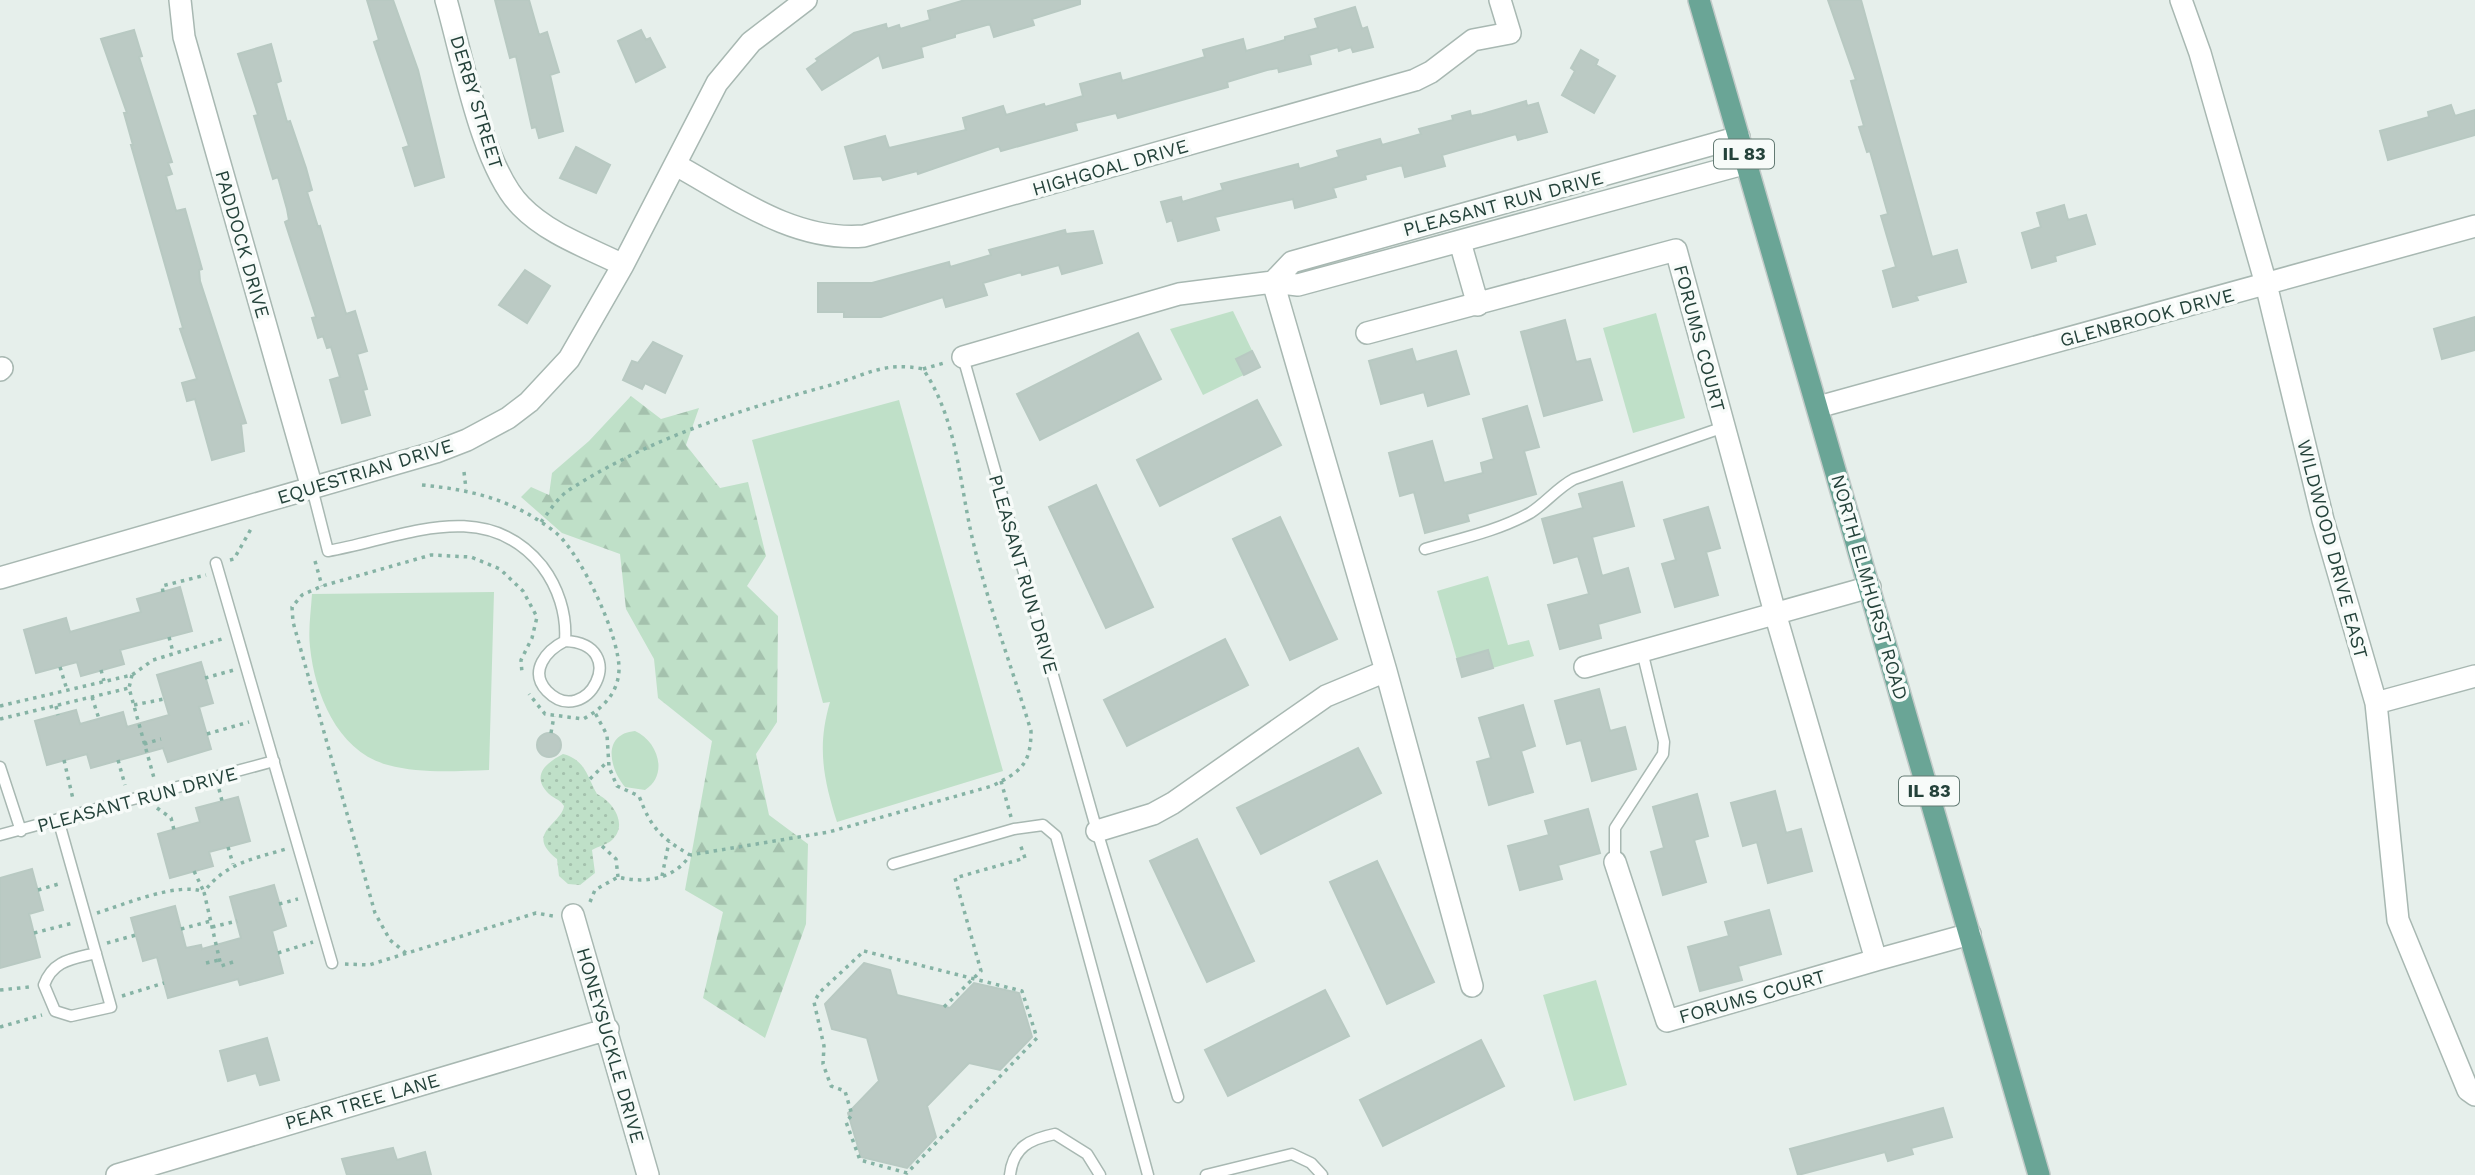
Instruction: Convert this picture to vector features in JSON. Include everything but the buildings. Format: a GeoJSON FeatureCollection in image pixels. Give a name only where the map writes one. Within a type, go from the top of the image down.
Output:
{"type":"FeatureCollection","features":[{"type":"Feature","properties":{"kind":"main road","name":"NORTH ELMHURST ROAD"},"geometry":{"type":"LineString","coordinates":[[1699,0],[2039,1175]]}},
{"type":"Feature","properties":{"kind":"street","name":"PADDOCK DRIVE"},"geometry":{"type":"LineString","coordinates":[[180,0],[184,37],[312,488]]}},
{"type":"Feature","properties":{"kind":"street","name":"DERBY STREET"},"geometry":{"type":"LineString","coordinates":[[446,0],[490,155],[511,194],[539,221],[623,265]]}},
{"type":"Feature","properties":{"kind":"street","name":"EQUESTRIAN DRIVE"},"geometry":{"type":"LineString","coordinates":[[0,578],[436,452],[467,440],[508,418],[529,402],[569,359],[623,265],[706,101],[732,63],[775,21],[806,0]]}},
{"type":"Feature","properties":{"kind":"street","name":"HIGHGOAL DRIVE"},"geometry":{"type":"LineString","coordinates":[[676,164],[806,232],[834,238],[864,236],[1416,80],[1474,40],[1510,33],[1500,0]]}},
{"type":"Feature","properties":{"kind":"street","name":"WILDWOOD DRIVE EAST"},"geometry":{"type":"LineString","coordinates":[[2181,0],[2200,53],[2266,284],[2323,520],[2376,702],[2398,920],[2468,1090],[2475,1095]]}},
{"type":"Feature","properties":{"kind":"street","name":"PLEASANT RUN DRIVE"},"geometry":{"type":"LineString","coordinates":[[1273,282],[1292,262],[1740,137]]}},
{"type":"Feature","properties":{"kind":"street","name":"PLEASANT RUN DRIVE"},"geometry":{"type":"LineString","coordinates":[[963,357],[1178,294],[1273,282],[1298,285],[1747,163]]}},
{"type":"Feature","properties":{"kind":"street","name":"GLENBROOK DRIVE"},"geometry":{"type":"LineString","coordinates":[[1818,407],[2475,226]]}},
{"type":"Feature","properties":{"kind":"street"},"geometry":{"type":"LineString","coordinates":[[1460,242],[1478,304]]}},
{"type":"Feature","properties":{"kind":"street","name":"FORUMS COURT"},"geometry":{"type":"LineString","coordinates":[[1367,333],[1676,250],[1776,613],[1876,960]]}},
{"type":"Feature","properties":{"kind":"street"},"geometry":{"type":"LineString","coordinates":[[1273,282],[1386,671],[1472,986]]}},
{"type":"Feature","properties":{"kind":"street"},"geometry":{"type":"LineString","coordinates":[[1586,667],[1870,587]]}},
{"type":"Feature","properties":{"kind":"street"},"geometry":{"type":"LineString","coordinates":[[1097,831],[1153,814],[1173,803],[1326,696],[1386,671]]}},
{"type":"Feature","properties":{"kind":"street"},"geometry":{"type":"LineString","coordinates":[[2376,702],[2475,676]]}},
{"type":"Feature","properties":{"kind":"street","name":"FORUMS COURT"},"geometry":{"type":"LineString","coordinates":[[1615,862],[1667,1021],[1970,934]]}},
{"type":"Feature","properties":{"kind":"street","name":"HONEYSUCKLE DRIVE"},"geometry":{"type":"LineString","coordinates":[[573,915],[648,1175]]}},
{"type":"Feature","properties":{"kind":"street","name":"PEAR TREE LANE"},"geometry":{"type":"LineString","coordinates":[[117,1175],[608,1030]]}},
{"type":"Feature","properties":{"kind":"lane","name":"PLEASANT RUN DRIVE"},"geometry":{"type":"LineString","coordinates":[[963,357],[1097,831],[1178,1097]]}},
{"type":"Feature","properties":{"kind":"lane"},"geometry":{"type":"LineString","coordinates":[[1425,549],[1512,522],[1533,511],[1561,486],[1574,479],[1724,427]]}},
{"type":"Feature","properties":{"kind":"lane"},"geometry":{"type":"LineString","coordinates":[[312,488],[328,551],[449,525],[482,528],[512,537],[549,576],[561,601],[566,626],[565,641]]}},
{"type":"Feature","properties":{"kind":"lane"},"geometry":{"type":"LineString","coordinates":[[217,568],[332,963]]}},
{"type":"Feature","properties":{"kind":"lane"},"geometry":{"type":"LineString","coordinates":[[565,641],[582,642],[594,652],[600,668],[598,683],[587,696],[573,701],[557,698],[546,690],[539,674],[542,660],[551,648],[565,641]]}},
{"type":"Feature","properties":{"kind":"lane"},"geometry":{"type":"LineString","coordinates":[[1615,862],[1615,828],[1663,754],[1664,742],[1642,651]]}},
{"type":"Feature","properties":{"kind":"lane","name":"PLEASANT RUN DRIVE"},"geometry":{"type":"LineString","coordinates":[[0,835],[274,761]]}},
{"type":"Feature","properties":{"kind":"lane"},"geometry":{"type":"LineString","coordinates":[[0,767],[21,831]]}},
{"type":"Feature","properties":{"kind":"lane"},"geometry":{"type":"LineString","coordinates":[[58,819],[109,999],[111,1007],[71,1016],[55,1011],[44,985],[57,964],[95,950]]}},
{"type":"Feature","properties":{"kind":"lane"},"geometry":{"type":"LineString","coordinates":[[893,864],[1014,830],[1043,825],[1056,836],[1148,1175]]}},
{"type":"Feature","properties":{"kind":"lane"},"geometry":{"type":"LineString","coordinates":[[1010,1175],[1012,1160],[1030,1139],[1055,1134],[1087,1154],[1100,1175]]}},
{"type":"Feature","properties":{"kind":"lane"},"geometry":{"type":"LineString","coordinates":[[1206,1175],[1292,1154],[1311,1163],[1322,1175]]}},
{"type":"Feature","properties":{"kind":"path"},"geometry":{"type":"LineString","coordinates":[[541,522],[566,491],[676,433],[733,412],[839,383],[881,367],[901,364],[923,369],[934,384],[950,429],[965,490],[972,536],[1031,731],[1031,753],[1017,774],[1001,781],[829,832],[690,855],[669,842],[649,823],[639,796],[617,786],[608,761],[607,735],[587,696]]}},
{"type":"Feature","properties":{"kind":"path"},"geometry":{"type":"LineString","coordinates":[[464,472],[466,489]]}},
{"type":"Feature","properties":{"kind":"path"},"geometry":{"type":"LineString","coordinates":[[422,485],[466,489],[516,506],[558,534],[584,567],[596,592],[612,641],[619,669],[615,688],[608,702],[583,719],[545,714],[532,701],[527,691]]}},
{"type":"Feature","properties":{"kind":"path"},"geometry":{"type":"LineString","coordinates":[[163,592],[163,586],[217,568],[234,559],[251,528]]}},
{"type":"Feature","properties":{"kind":"path"},"geometry":{"type":"LineString","coordinates":[[406,953],[390,940],[375,913],[293,622],[292,607],[302,595],[322,586],[431,555],[471,557],[500,569],[523,591],[537,617],[532,638],[521,660],[523,681]]}},
{"type":"Feature","properties":{"kind":"path"},"geometry":{"type":"LineString","coordinates":[[0,706],[132,675],[153,660],[173,652],[237,635]]}},
{"type":"Feature","properties":{"kind":"path"},"geometry":{"type":"LineString","coordinates":[[169,637],[173,652]]}},
{"type":"Feature","properties":{"kind":"path"},"geometry":{"type":"LineString","coordinates":[[60,667],[66,690]]}},
{"type":"Feature","properties":{"kind":"path"},"geometry":{"type":"LineString","coordinates":[[205,678],[246,667]]}},
{"type":"Feature","properties":{"kind":"path"},"geometry":{"type":"LineString","coordinates":[[102,670],[104,681]]}},
{"type":"Feature","properties":{"kind":"path"},"geometry":{"type":"LineString","coordinates":[[132,675],[130,688],[155,793],[156,808],[171,818],[174,830]]}},
{"type":"Feature","properties":{"kind":"path"},"geometry":{"type":"LineString","coordinates":[[0,719],[130,688]]}},
{"type":"Feature","properties":{"kind":"path"},"geometry":{"type":"LineString","coordinates":[[92,697],[99,719]]}},
{"type":"Feature","properties":{"kind":"path"},"geometry":{"type":"LineString","coordinates":[[134,705],[164,699]]}},
{"type":"Feature","properties":{"kind":"path"},"geometry":{"type":"LineString","coordinates":[[56,706],[58,715]]}},
{"type":"Feature","properties":{"kind":"path"},"geometry":{"type":"LineString","coordinates":[[551,733],[554,716]]}},
{"type":"Feature","properties":{"kind":"path"},"geometry":{"type":"LineString","coordinates":[[207,734],[261,719]]}},
{"type":"Feature","properties":{"kind":"path"},"geometry":{"type":"LineString","coordinates":[[144,744],[161,739]]}},
{"type":"Feature","properties":{"kind":"path"},"geometry":{"type":"LineString","coordinates":[[118,760],[128,800]]}},
{"type":"Feature","properties":{"kind":"path"},"geometry":{"type":"LineString","coordinates":[[64,761],[77,814]]}},
{"type":"Feature","properties":{"kind":"path"},"geometry":{"type":"LineString","coordinates":[[590,779],[608,761]]}},
{"type":"Feature","properties":{"kind":"path"},"geometry":{"type":"LineString","coordinates":[[944,1007],[981,971],[955,878],[1025,858],[1014,830],[1001,781]]}},
{"type":"Feature","properties":{"kind":"path"},"geometry":{"type":"LineString","coordinates":[[662,876],[669,842]]}},
{"type":"Feature","properties":{"kind":"path"},"geometry":{"type":"LineString","coordinates":[[204,892],[215,877],[233,864],[298,846]]}},
{"type":"Feature","properties":{"kind":"path"},"geometry":{"type":"LineString","coordinates":[[602,846],[616,859],[618,877]]}},
{"type":"Feature","properties":{"kind":"path"},"geometry":{"type":"LineString","coordinates":[[228,847],[233,864]]}},
{"type":"Feature","properties":{"kind":"path"},"geometry":{"type":"LineString","coordinates":[[332,963],[369,965],[536,913],[573,915],[587,909],[595,890],[618,877],[638,882],[662,876],[681,869],[690,855]]}},
{"type":"Feature","properties":{"kind":"path"},"geometry":{"type":"LineString","coordinates":[[194,871],[204,892],[221,966],[233,962]]}},
{"type":"Feature","properties":{"kind":"path"},"geometry":{"type":"LineString","coordinates":[[38,890],[75,880]]}},
{"type":"Feature","properties":{"kind":"path"},"geometry":{"type":"LineString","coordinates":[[34,933],[165,892],[197,889],[204,892]]}},
{"type":"Feature","properties":{"kind":"path"},"geometry":{"type":"LineString","coordinates":[[181,929],[237,920]]}},
{"type":"Feature","properties":{"kind":"path"},"geometry":{"type":"LineString","coordinates":[[95,950],[136,935]]}},
{"type":"Feature","properties":{"kind":"path"},"geometry":{"type":"LineString","coordinates":[[278,953],[325,939]]}},
{"type":"Feature","properties":{"kind":"path"},"geometry":{"type":"LineString","coordinates":[[864,951],[973,978],[1021,991],[1037,1038],[907,1173],[860,1160],[846,1122],[852,1115],[845,1091],[831,1086],[823,1064],[824,1046],[814,1002],[820,992],[864,951]]}},
{"type":"Feature","properties":{"kind":"path"},"geometry":{"type":"LineString","coordinates":[[206,963],[219,960]]}},
{"type":"Feature","properties":{"kind":"path"},"geometry":{"type":"LineString","coordinates":[[109,999],[164,983]]}},
{"type":"Feature","properties":{"kind":"path"},"geometry":{"type":"LineString","coordinates":[[0,990],[44,985]]}},
{"type":"Feature","properties":{"kind":"path"},"geometry":{"type":"LineString","coordinates":[[0,1027],[55,1011]]}},
{"type":"Feature","properties":{"kind":"green space"},"geometry":{"type":"Polygon","coordinates":[[[1233,311],[1260,367],[1203,395],[1170,329],[1233,311]]]}},
{"type":"Feature","properties":{"kind":"green space"},"geometry":{"type":"Polygon","coordinates":[[[1656,313],[1685,418],[1633,433],[1603,328],[1656,313]]]}},
{"type":"Feature","properties":{"kind":"green space"},"geometry":{"type":"Polygon","coordinates":[[[631,396],[661,419],[699,408],[686,445],[720,488],[748,482],[766,556],[747,586],[778,616],[777,722],[756,754],[769,815],[808,844],[806,924],[765,1038],[703,998],[723,912],[685,890],[712,741],[658,698],[654,659],[626,609],[620,554],[562,533],[521,497],[531,487],[549,495],[552,473],[589,441],[631,396]]]}},
{"type":"Feature","properties":{"kind":"green space"},"geometry":{"type":"Polygon","coordinates":[[[899,400],[1003,771],[837,822],[823,762],[824,733],[830,702],[823,703],[752,440],[899,400]]]}},
{"type":"Feature","properties":{"kind":"green space"},"geometry":{"type":"Polygon","coordinates":[[[1488,576],[1508,645],[1529,640],[1534,656],[1462,677],[1437,591],[1488,576]]]}},
{"type":"Feature","properties":{"kind":"green space"},"geometry":{"type":"Polygon","coordinates":[[[494,592],[489,770],[438,771],[400,768],[370,758],[355,748],[332,719],[317,684],[309,641],[312,594],[494,592]]]}},
{"type":"Feature","properties":{"kind":"green space"},"geometry":{"type":"Polygon","coordinates":[[[635,731],[650,742],[658,759],[657,776],[645,790],[625,787],[612,762],[613,745],[617,738],[624,733],[635,731]]]}},
{"type":"Feature","properties":{"kind":"green space"},"geometry":{"type":"Polygon","coordinates":[[[563,754],[577,760],[597,794],[613,807],[619,820],[617,834],[612,840],[592,850],[595,873],[580,885],[568,884],[559,876],[557,859],[544,842],[547,830],[564,806],[542,786],[541,774],[547,765],[563,754]]]}},
{"type":"Feature","properties":{"kind":"green space"},"geometry":{"type":"Polygon","coordinates":[[[1596,980],[1627,1085],[1574,1101],[1543,995],[1596,980]]]}}]}
